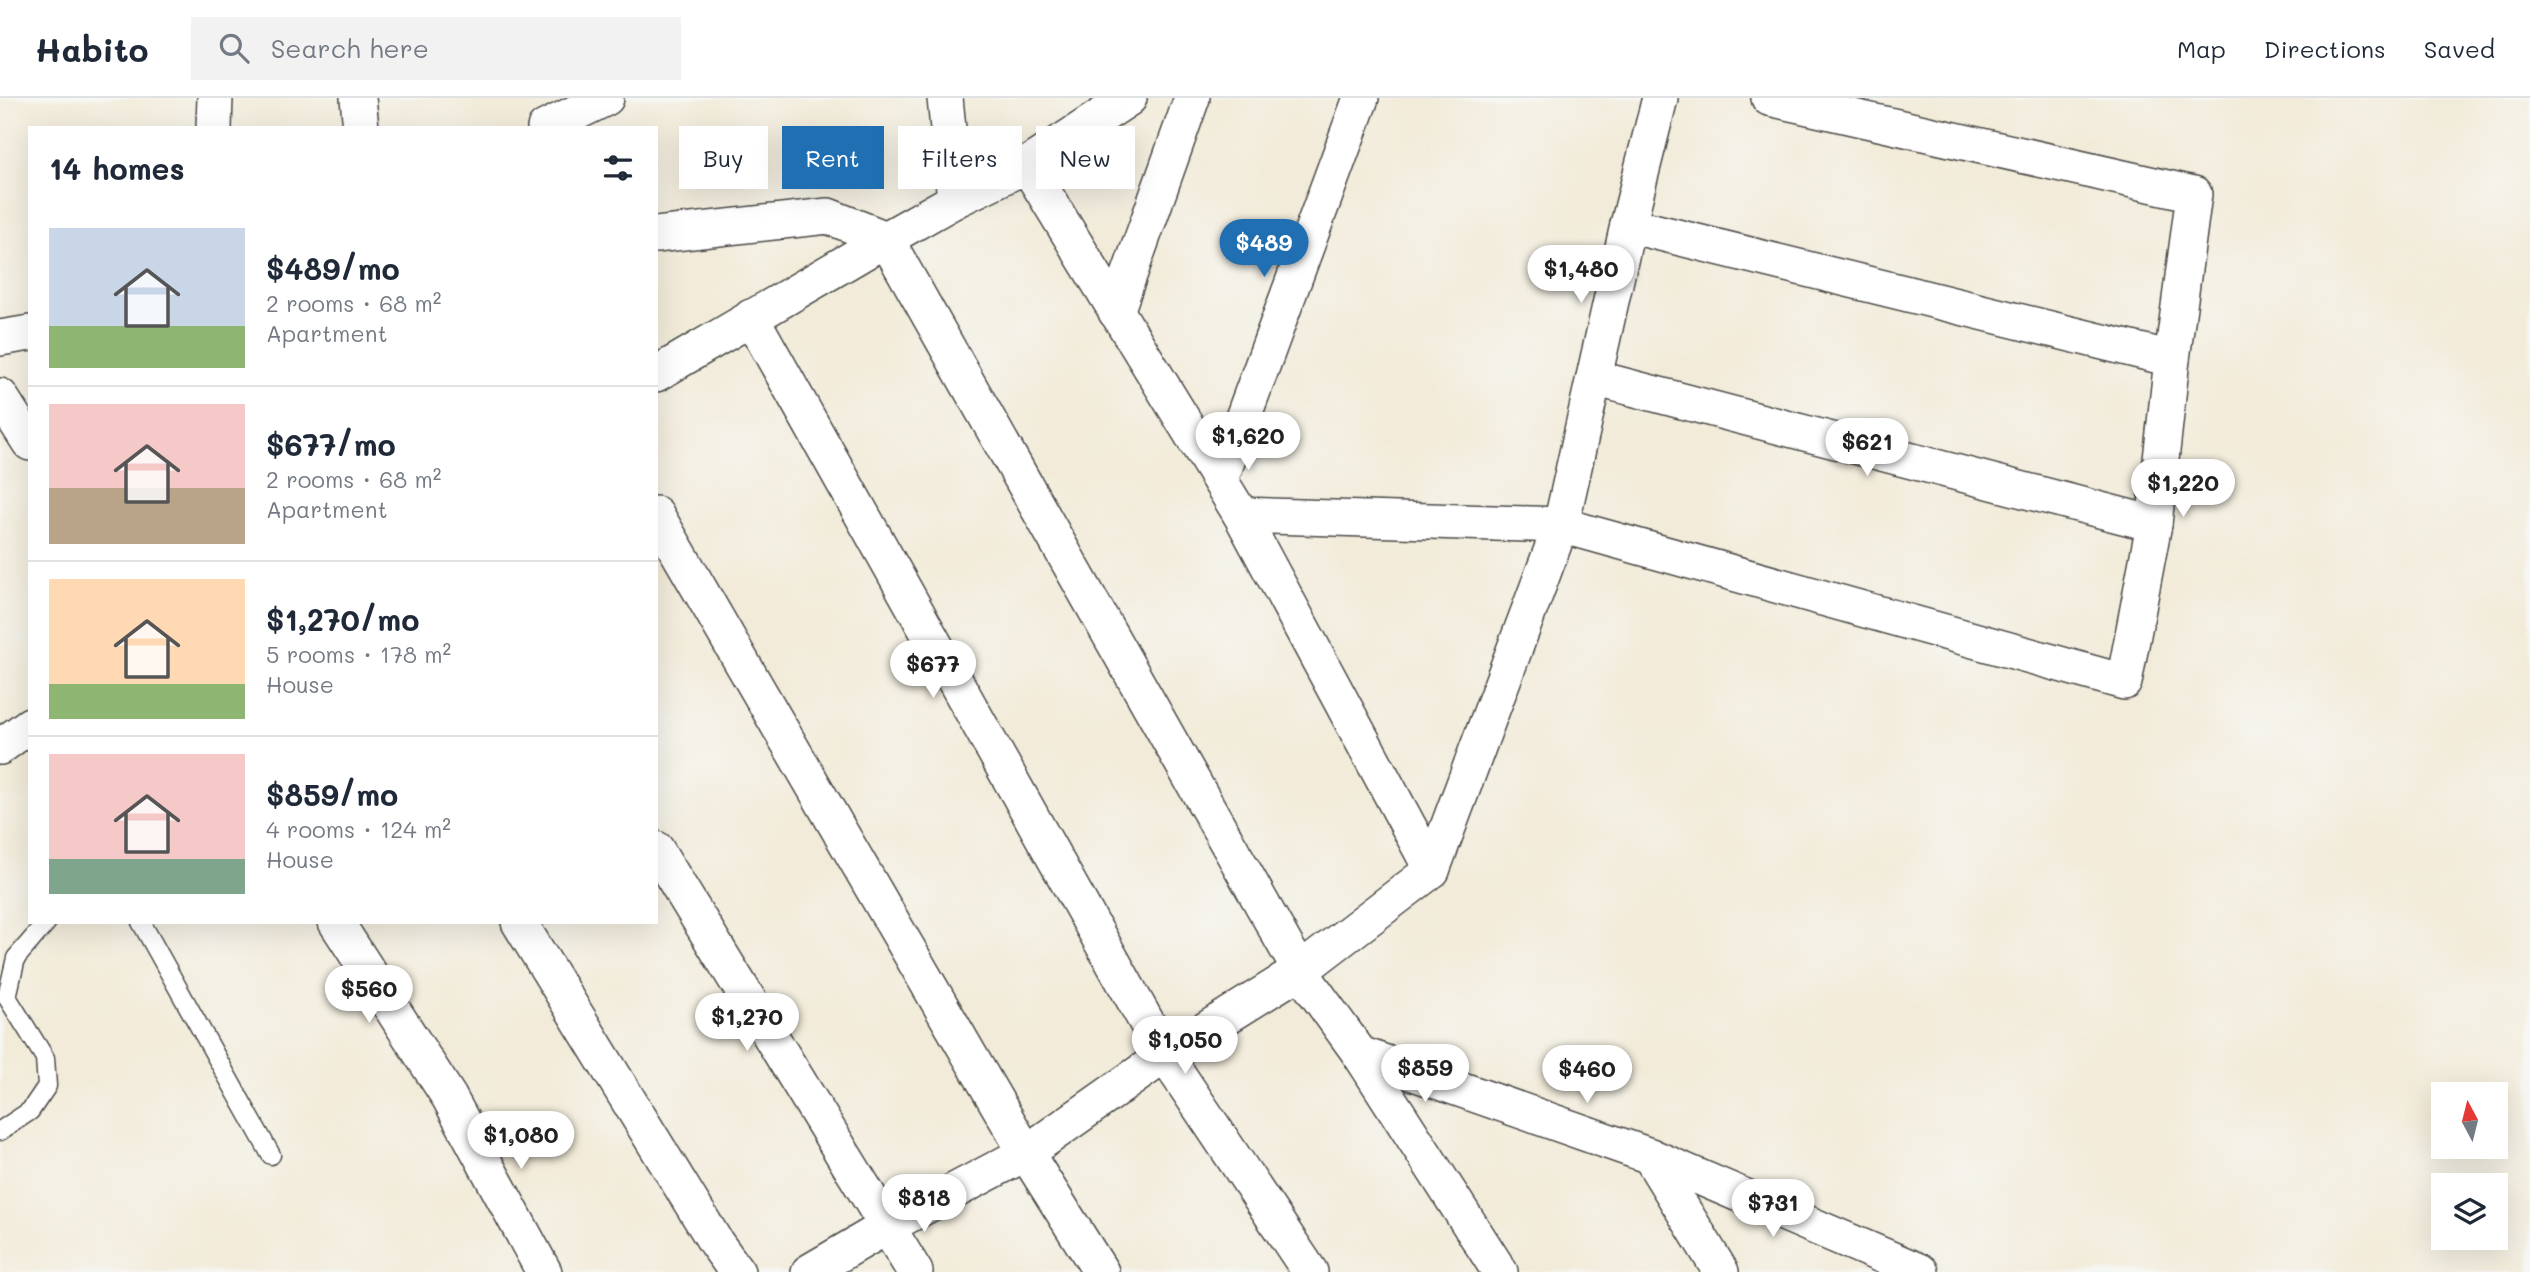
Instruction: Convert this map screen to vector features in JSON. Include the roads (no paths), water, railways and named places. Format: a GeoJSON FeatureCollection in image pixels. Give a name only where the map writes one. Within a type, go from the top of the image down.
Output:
{"type":"FeatureCollection","features":[{"type":"Feature","properties":{"kind":"street"},"geometry":{"type":"LineString","coordinates":[[214,126],[215,98]]}},
{"type":"Feature","properties":{"kind":"street"},"geometry":{"type":"LineString","coordinates":[[358,98],[361,126]]}},
{"type":"Feature","properties":{"kind":"street"},"geometry":{"type":"LineString","coordinates":[[549,126],[606,98]]}},
{"type":"Feature","properties":{"kind":"street"},"geometry":{"type":"LineString","coordinates":[[945,98],[955,200]]}},
{"type":"Feature","properties":{"kind":"street"},"geometry":{"type":"LineString","coordinates":[[1116,312],[1192,98]]}},
{"type":"Feature","properties":{"kind":"street"},"geometry":{"type":"LineString","coordinates":[[1220,480],[1361,98]]}},
{"type":"Feature","properties":{"kind":"street"},"geometry":{"type":"LineString","coordinates":[[809,1272],[886,1227],[1026,1153],[1165,1055],[1300,971],[1432,870],[1561,525],[1628,225],[1660,98]]}},
{"type":"Feature","properties":{"kind":"street"},"geometry":{"type":"LineString","coordinates":[[1241,515],[1561,525],[2124,682],[2154,524],[2194,194],[1769,98]]}},
{"type":"Feature","properties":{"kind":"street"},"geometry":{"type":"LineString","coordinates":[[658,373],[955,200],[1027,165],[1123,100]]}},
{"type":"Feature","properties":{"kind":"street"},"geometry":{"type":"LineString","coordinates":[[1027,165],[1241,515],[1432,870]]}},
{"type":"Feature","properties":{"kind":"street"},"geometry":{"type":"LineString","coordinates":[[658,235],[828,216],[886,239],[1300,971],[1360,1054],[1500,1272]]}},
{"type":"Feature","properties":{"kind":"street"},"geometry":{"type":"LineString","coordinates":[[1628,225],[2172,359]]}},
{"type":"Feature","properties":{"kind":"street"},"geometry":{"type":"LineString","coordinates":[[751,317],[1165,1055],[1310,1272]]}},
{"type":"Feature","properties":{"kind":"street"},"geometry":{"type":"LineString","coordinates":[[0,338],[28,333]]}},
{"type":"Feature","properties":{"kind":"street"},"geometry":{"type":"LineString","coordinates":[[1594,378],[2154,524]]}},
{"type":"Feature","properties":{"kind":"street"},"geometry":{"type":"LineString","coordinates":[[0,397],[28,440]]}},
{"type":"Feature","properties":{"kind":"street"},"geometry":{"type":"LineString","coordinates":[[658,517],[1026,1153],[1101,1272]]}},
{"type":"Feature","properties":{"kind":"street"},"geometry":{"type":"LineString","coordinates":[[0,745],[28,726]]}},
{"type":"Feature","properties":{"kind":"street"},"geometry":{"type":"LineString","coordinates":[[658,852],[915,1272]]}},
{"type":"Feature","properties":{"kind":"street"},"geometry":{"type":"LineString","coordinates":[[337,924],[449,1097],[544,1272]]}},
{"type":"Feature","properties":{"kind":"street"},"geometry":{"type":"LineString","coordinates":[[520,924],[716,1243],[737,1272]]}},
{"type":"Feature","properties":{"kind":"street"},"geometry":{"type":"LineString","coordinates":[[1360,1054],[1650,1156],[1918,1271]]}},
{"type":"Feature","properties":{"kind":"street"},"geometry":{"type":"LineString","coordinates":[[1650,1156],[1721,1272]]}},
{"type":"Feature","properties":{"kind":"lane"},"geometry":{"type":"LineString","coordinates":[[0,1131],[30,1111],[47,1086],[46,1058],[7,997],[16,958],[45,924]]}},
{"type":"Feature","properties":{"kind":"lane"},"geometry":{"type":"LineString","coordinates":[[142,924],[271,1155]]}}]}
